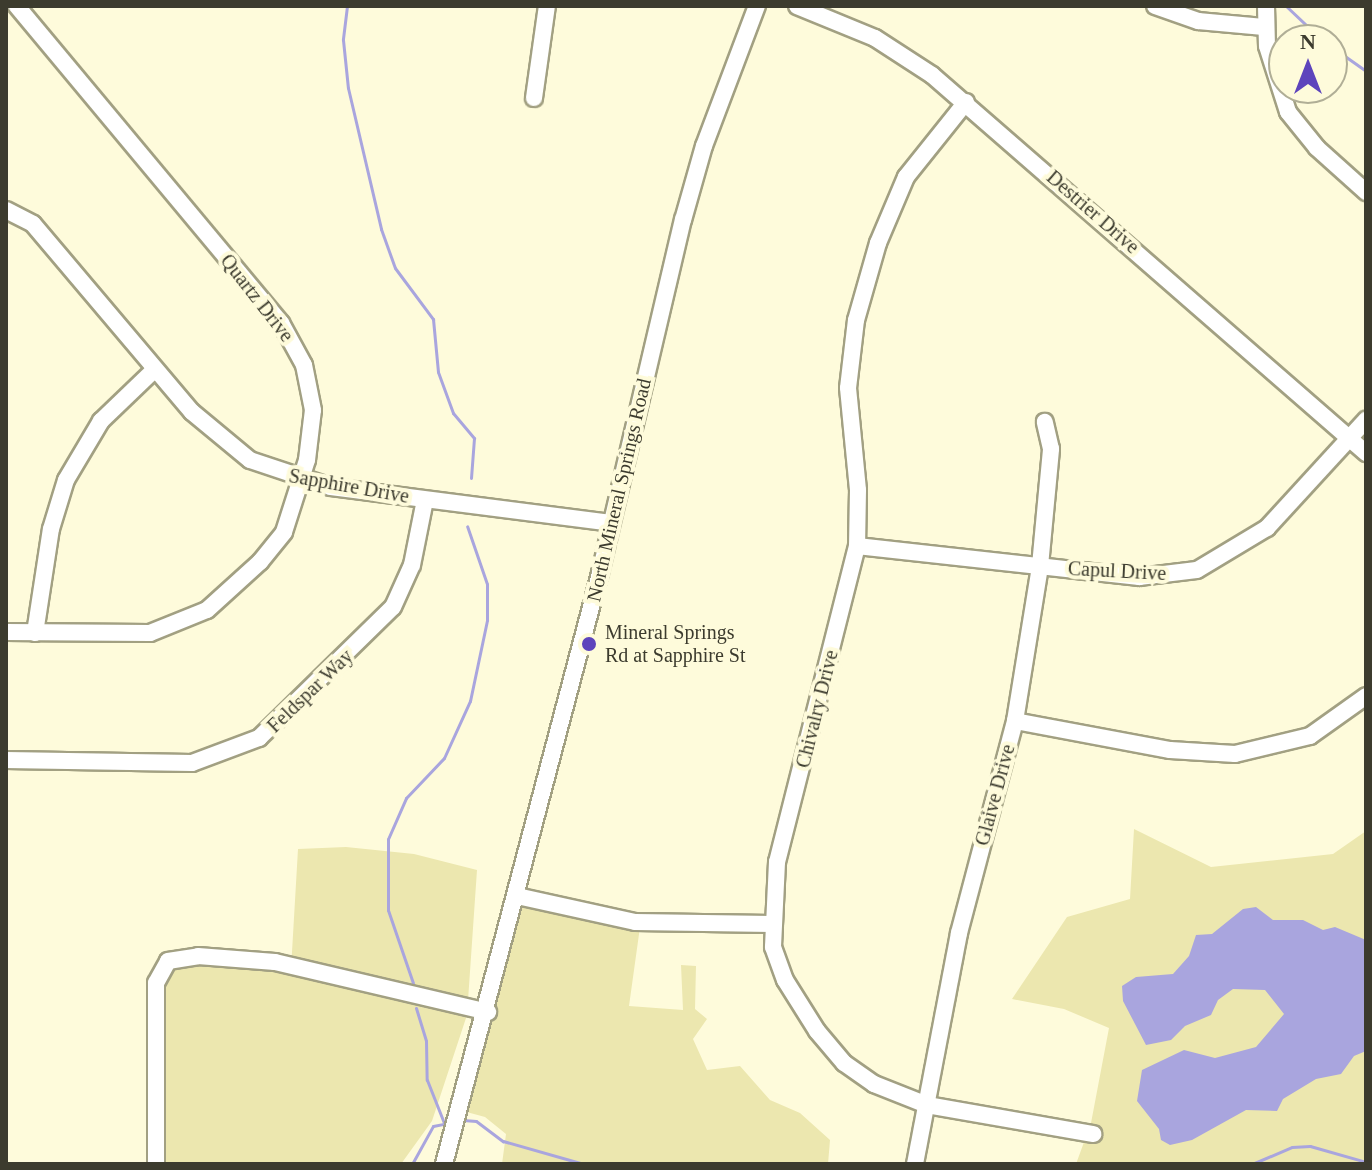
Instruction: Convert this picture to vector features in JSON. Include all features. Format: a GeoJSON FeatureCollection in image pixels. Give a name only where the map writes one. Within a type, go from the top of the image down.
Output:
{"type":"FeatureCollection","features":[{"type":"Feature","properties":{"kind":"street","name":"Quartz Drive"},"geometry":{"type":"LineString","coordinates":[[6,632],[129,635],[188,621],[223,598],[274,547],[302,480],[313,410],[304,365],[291,340],[17,6]]}},
{"type":"Feature","properties":{"kind":"street"},"geometry":{"type":"LineString","coordinates":[[534,98],[547,6]]}},
{"type":"Feature","properties":{"kind":"street","name":"North Mineral Springs Road"},"geometry":{"type":"LineString","coordinates":[[444,1164],[488,1012],[704,146],[757,6]]}},
{"type":"Feature","properties":{"kind":"street","name":"Destrier Drive"},"geometry":{"type":"LineString","coordinates":[[797,6],[875,38],[966,102],[1366,453]]}},
{"type":"Feature","properties":{"kind":"street"},"geometry":{"type":"LineString","coordinates":[[1155,6],[1198,21],[1264,27]]}},
{"type":"Feature","properties":{"kind":"street"},"geometry":{"type":"LineString","coordinates":[[1266,6],[1264,27],[1272,71],[1288,112],[1317,148],[1366,192]]}},
{"type":"Feature","properties":{"kind":"street","name":"Chivalry Drive"},"geometry":{"type":"LineString","coordinates":[[966,102],[906,177],[878,243],[856,320],[848,388],[858,490],[857,546],[777,862],[772,924],[785,980],[837,1056],[887,1091],[927,1105],[1093,1134]]}},
{"type":"Feature","properties":{"kind":"street","name":"Sapphire Drive"},"geometry":{"type":"LineString","coordinates":[[6,210],[33,224],[154,370],[227,443],[263,466],[302,480],[425,500],[611,523]]}},
{"type":"Feature","properties":{"kind":"street"},"geometry":{"type":"LineString","coordinates":[[35,633],[51,529],[66,480],[101,421],[154,370]]}},
{"type":"Feature","properties":{"kind":"street","name":"Capul Drive"},"geometry":{"type":"LineString","coordinates":[[857,546],[1139,577],[1207,567],[1267,528],[1366,420]]}},
{"type":"Feature","properties":{"kind":"street","name":"Glaive Drive"},"geometry":{"type":"LineString","coordinates":[[915,1164],[959,933],[1015,721],[1040,566],[1051,449],[1045,422]]}},
{"type":"Feature","properties":{"kind":"street","name":"Feldspar Way"},"geometry":{"type":"LineString","coordinates":[[6,760],[192,763],[259,738],[393,607],[412,565],[425,500]]}},
{"type":"Feature","properties":{"kind":"street"},"geometry":{"type":"LineString","coordinates":[[1015,721],[1170,750],[1235,754],[1310,736],[1366,696]]}},
{"type":"Feature","properties":{"kind":"street"},"geometry":{"type":"LineString","coordinates":[[517,896],[635,922],[772,924]]}},
{"type":"Feature","properties":{"kind":"street"},"geometry":{"type":"LineString","coordinates":[[156,1164],[155,992],[158,974],[168,961],[198,956],[275,962],[488,1012]]}},
{"type":"Feature","properties":{"kind":"shaded area"},"geometry":{"type":"Polygon","coordinates":[[[1134,829],[1211,867],[1333,854],[1366,831],[1366,1164],[1076,1164],[1091,1123],[1109,1028],[1064,1009],[1012,999],[1067,917],[1130,899],[1134,829]]]}},
{"type":"Feature","properties":{"kind":"shaded area"},"geometry":{"type":"Polygon","coordinates":[[[346,847],[414,854],[477,870],[467,1015],[432,1121],[401,1164],[159,1164],[156,1001],[169,962],[291,969],[298,849],[346,847]]]}},
{"type":"Feature","properties":{"kind":"shaded area"},"geometry":{"type":"Polygon","coordinates":[[[518,899],[640,927],[629,1006],[683,1010],[681,965],[696,966],[695,1009],[707,1019],[693,1039],[707,1070],[740,1066],[770,1100],[800,1113],[830,1140],[828,1164],[502,1164],[506,1134],[485,1117],[463,1111],[518,899]]]}},
{"type":"Feature","properties":{"kind":"shaded area"},"geometry":{"type":"Polygon","coordinates":[[[1256,907],[1273,920],[1303,920],[1323,930],[1335,927],[1366,940],[1366,1051],[1354,1056],[1341,1074],[1316,1079],[1283,1099],[1277,1111],[1246,1110],[1192,1140],[1170,1145],[1161,1140],[1159,1129],[1137,1101],[1142,1070],[1184,1050],[1215,1058],[1256,1047],[1284,1014],[1265,990],[1233,989],[1218,1000],[1211,1015],[1185,1026],[1171,1040],[1146,1045],[1123,1001],[1122,986],[1136,977],[1173,974],[1189,956],[1196,935],[1212,934],[1243,909],[1256,907]]]}},
{"type":"Feature","properties":{"kind":"waterway"},"geometry":{"type":"LineString","coordinates":[[347,6],[343,40],[348,88],[381,229],[395,268],[433,319],[438,372],[453,413],[474,438],[471,478]]}},
{"type":"Feature","properties":{"kind":"waterway"},"geometry":{"type":"LineString","coordinates":[[1286,6],[1305,24]]}},
{"type":"Feature","properties":{"kind":"waterway"},"geometry":{"type":"LineString","coordinates":[[1348,58],[1366,71]]}},
{"type":"Feature","properties":{"kind":"waterway"},"geometry":{"type":"LineString","coordinates":[[413,983],[388,910],[388,839],[406,798],[444,758],[470,701],[487,620],[487,584],[467,526]]}},
{"type":"Feature","properties":{"kind":"waterway"},"geometry":{"type":"LineString","coordinates":[[416,1008],[426,1041],[427,1080],[444,1123]]}},
{"type":"Feature","properties":{"kind":"waterway"},"geometry":{"type":"LineString","coordinates":[[463,1120],[476,1121],[503,1141],[584,1164]]}},
{"type":"Feature","properties":{"kind":"waterway"},"geometry":{"type":"LineString","coordinates":[[412,1164],[433,1126],[448,1123]]}},
{"type":"Feature","properties":{"kind":"waterway"},"geometry":{"type":"LineString","coordinates":[[1252,1164],[1292,1147],[1310,1146],[1366,1162]]}},
{"type":"Feature","properties":{"kind":"place","name":"Mineral Springs Rd at Sapphire St"},"geometry":{"type":"Point","coordinates":[589,644]}}]}
